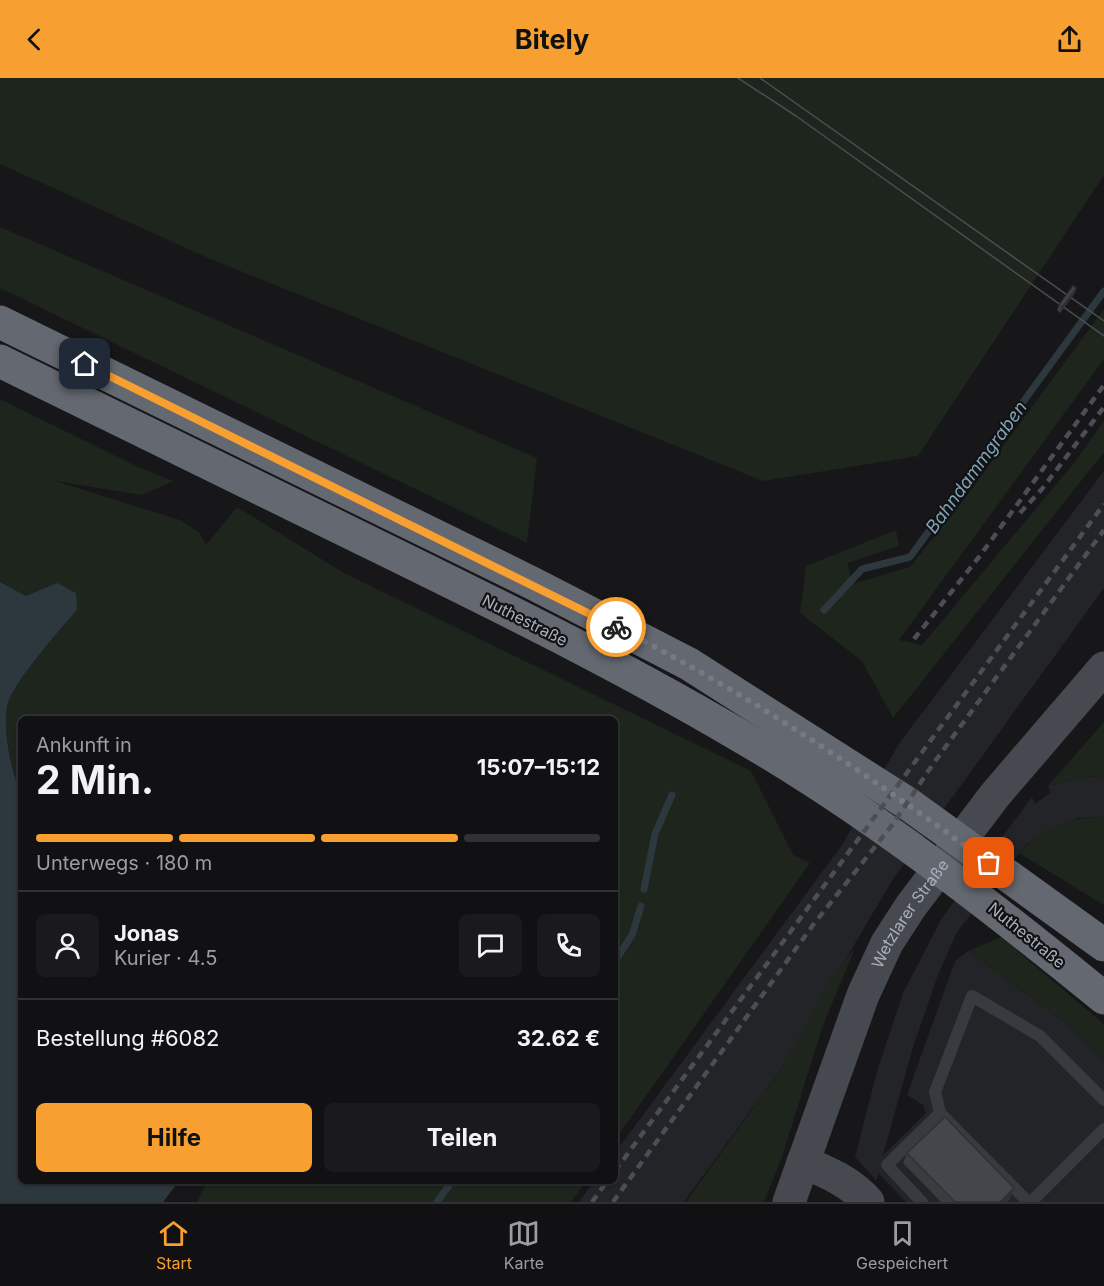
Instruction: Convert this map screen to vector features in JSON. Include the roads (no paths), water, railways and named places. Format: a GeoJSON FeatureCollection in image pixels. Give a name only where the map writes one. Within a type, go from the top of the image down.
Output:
{"type":"FeatureCollection","features":[{"type":"Feature","properties":{"kind":"highway","name":"Nuthestraße"},"geometry":{"type":"LineString","coordinates":[[0,322],[534,584],[690,664],[795,729],[907,803],[1104,945]]}},
{"type":"Feature","properties":{"kind":"highway","name":"Nuthestraße"},"geometry":{"type":"LineString","coordinates":[[0,361],[518,615],[670,695],[775,757],[888,831],[985,902],[1104,998]]}},
{"type":"Feature","properties":{"kind":"street","name":"Wetzlarer Straße"},"geometry":{"type":"LineString","coordinates":[[789,1202],[863,995],[887,942],[911,906],[995,795],[1104,668]]}},
{"type":"Feature","properties":{"kind":"street"},"geometry":{"type":"LineString","coordinates":[[803,1162],[832,1174],[856,1190],[868,1202]]}},
{"type":"Feature","properties":{"kind":"lane"},"geometry":{"type":"LineString","coordinates":[[1104,1100],[1040,1036],[972,996],[935,1092],[940,1113],[1030,1202],[1104,1130]]}},
{"type":"Feature","properties":{"kind":"lane"},"geometry":{"type":"LineString","coordinates":[[922,1202],[887,1165],[940,1113]]}},
{"type":"Feature","properties":{"kind":"waterway","name":"Bahndammgraben"},"geometry":{"type":"LineString","coordinates":[[824,610],[862,569],[910,557],[1104,291]]}},
{"type":"Feature","properties":{"kind":"waterway","name":"Bahndammgraben"},"geometry":{"type":"LineString","coordinates":[[644,889],[655,834],[672,795]]}},
{"type":"Feature","properties":{"kind":"waterway","name":"Bahndammgraben"},"geometry":{"type":"LineString","coordinates":[[618,956],[632,935],[641,906]]}},
{"type":"Feature","properties":{"kind":"waterway","name":"Bahndammgraben"},"geometry":{"type":"LineString","coordinates":[[437,1202],[450,1184]]}},
{"type":"Feature","properties":{"kind":"tram line"},"geometry":{"type":"LineString","coordinates":[[738,78],[796,116],[1104,336]]}},
{"type":"Feature","properties":{"kind":"tram line"},"geometry":{"type":"LineString","coordinates":[[760,78],[1104,321]]}},
{"type":"Feature","properties":{"kind":"railway"},"geometry":{"type":"LineString","coordinates":[[914,639],[979,557],[1104,385]]}},
{"type":"Feature","properties":{"kind":"railway"},"geometry":{"type":"LineString","coordinates":[[1020,513],[1042,489],[1104,407]]}},
{"type":"Feature","properties":{"kind":"railway"},"geometry":{"type":"LineString","coordinates":[[618,1167],[1104,504]]}},
{"type":"Feature","properties":{"kind":"railway"},"geometry":{"type":"LineString","coordinates":[[613,1202],[813,925],[893,824],[933,764],[1104,530]]}},
{"type":"Feature","properties":{"kind":"railway"},"geometry":{"type":"LineString","coordinates":[[592,1202],[605,1184]]}}]}
